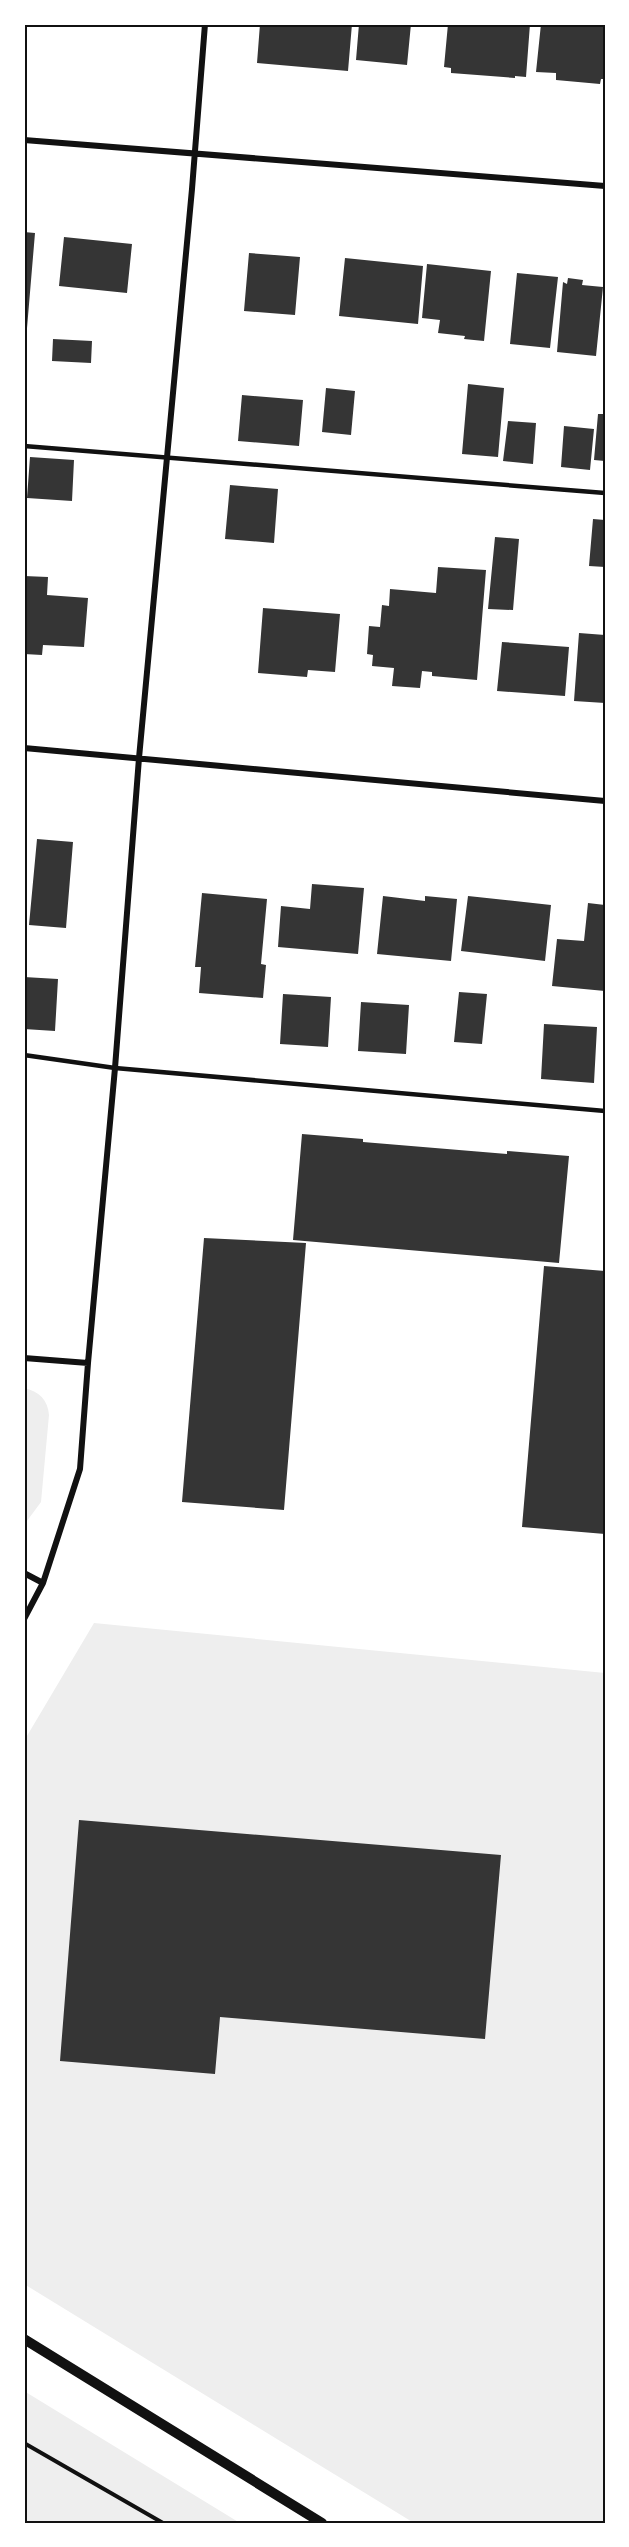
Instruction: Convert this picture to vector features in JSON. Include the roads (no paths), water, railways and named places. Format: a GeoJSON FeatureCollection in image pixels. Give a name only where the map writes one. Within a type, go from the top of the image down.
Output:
{"type":"FeatureCollection","features":[{"type":"Feature","properties":{"kind":"street"},"geometry":{"type":"LineString","coordinates":[[24,1619],[43,1583],[80,1469],[116,1068],[139,758],[168,458],[205,24]]}},
{"type":"Feature","properties":{"kind":"street"},"geometry":{"type":"LineString","coordinates":[[24,140],[605,186]]}},
{"type":"Feature","properties":{"kind":"street"},"geometry":{"type":"LineString","coordinates":[[24,748],[605,801]]}},
{"type":"Feature","properties":{"kind":"street"},"geometry":{"type":"LineString","coordinates":[[24,1358],[88,1363]]}},
{"type":"Feature","properties":{"kind":"street"},"geometry":{"type":"LineString","coordinates":[[24,1573],[43,1583]]}},
{"type":"Feature","properties":{"kind":"street"},"geometry":{"type":"LineString","coordinates":[[24,2339],[322,2523]]}},
{"type":"Feature","properties":{"kind":"lane"},"geometry":{"type":"LineString","coordinates":[[24,446],[605,493]]}},
{"type":"Feature","properties":{"kind":"lane"},"geometry":{"type":"LineString","coordinates":[[24,1055],[116,1068],[605,1111]]}}]}
